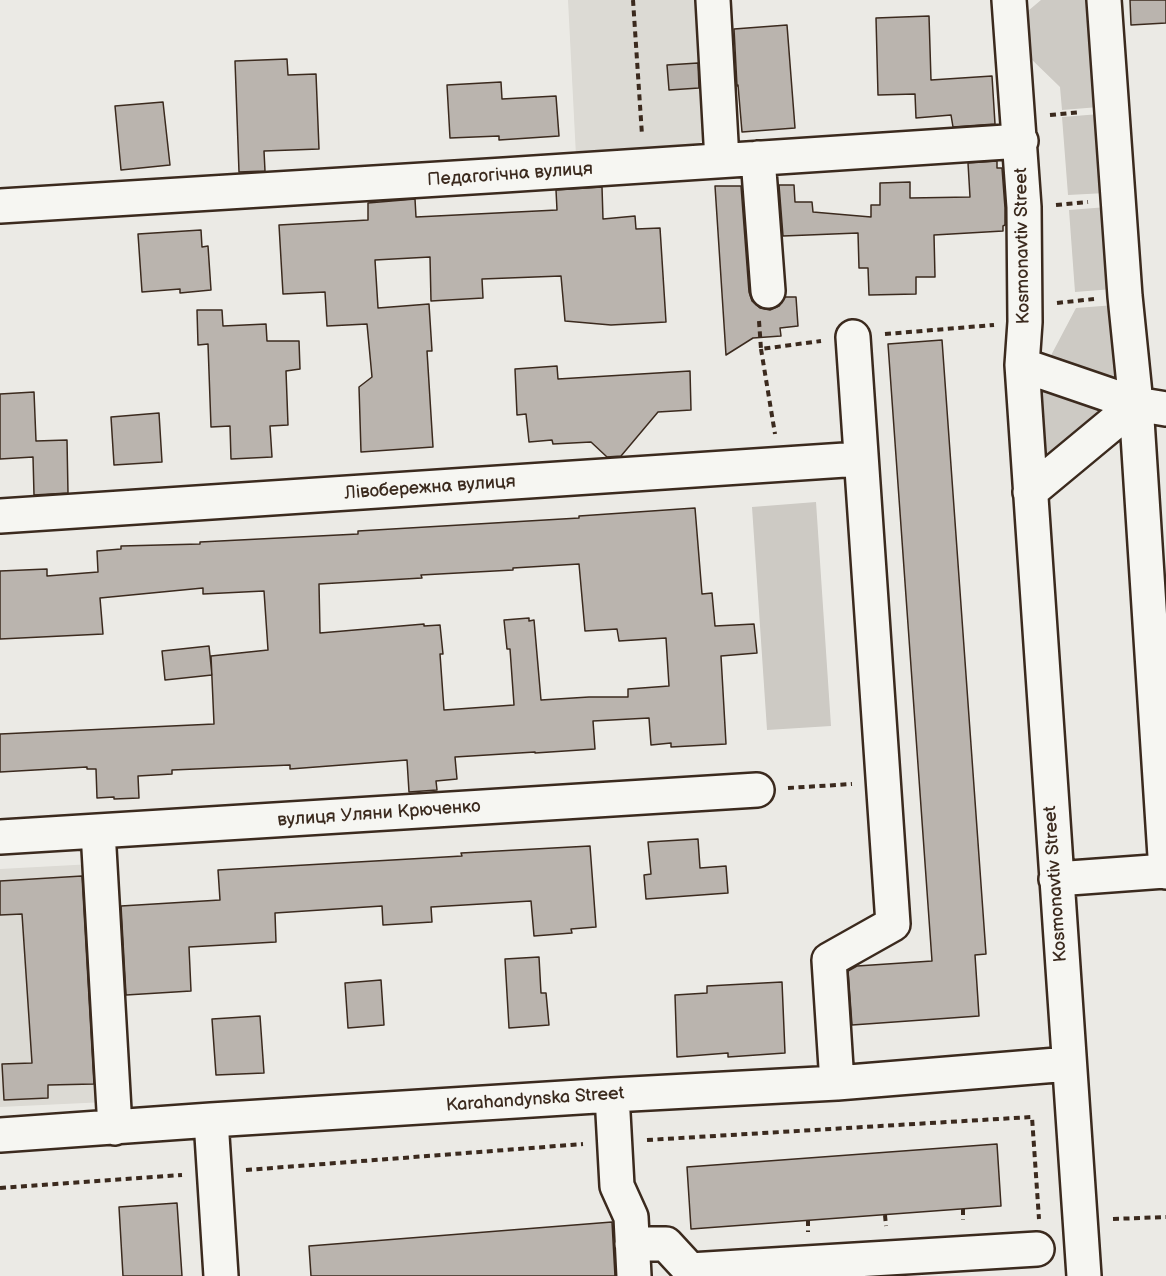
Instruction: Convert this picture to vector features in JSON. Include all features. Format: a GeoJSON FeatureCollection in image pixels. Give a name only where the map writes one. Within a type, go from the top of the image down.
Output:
{"type":"FeatureCollection","features":[{"type":"Feature","properties":{"kind":"street"},"geometry":{"type":"LineString","coordinates":[[713,0],[722,160]]}},
{"type":"Feature","properties":{"kind":"street","name":"Kosmonavtiv Street"},"geometry":{"type":"LineString","coordinates":[[1010,0],[1024,207],[1022,365],[1084,1276]]}},
{"type":"Feature","properties":{"kind":"street"},"geometry":{"type":"LineString","coordinates":[[1056,879],[1166,872],[1151,406],[1125,296],[1104,0]]}},
{"type":"Feature","properties":{"kind":"street","name":"Педагогічна вулиця"},"geometry":{"type":"LineString","coordinates":[[0,206],[758,158],[1019,129]]}},
{"type":"Feature","properties":{"kind":"street"},"geometry":{"type":"LineString","coordinates":[[758,158],[768,291]]}},
{"type":"Feature","properties":{"kind":"street"},"geometry":{"type":"LineString","coordinates":[[837,1083],[829,960],[893,924],[853,337]]}},
{"type":"Feature","properties":{"kind":"street"},"geometry":{"type":"LineString","coordinates":[[1022,365],[1151,406]]}},
{"type":"Feature","properties":{"kind":"street"},"geometry":{"type":"LineString","coordinates":[[1030,492],[1151,406]]}},
{"type":"Feature","properties":{"kind":"street","name":"Лівобережна вулиця"},"geometry":{"type":"LineString","coordinates":[[0,516],[860,459]]}},
{"type":"Feature","properties":{"kind":"street","name":"вулиця Уляни Крюченко"},"geometry":{"type":"LineString","coordinates":[[0,837],[757,790]]}},
{"type":"Feature","properties":{"kind":"street"},"geometry":{"type":"LineString","coordinates":[[98,831],[115,1128]]}},
{"type":"Feature","properties":{"kind":"street","name":"Karahandynska Street"},"geometry":{"type":"LineString","coordinates":[[0,1135],[612,1095],[837,1083],[1069,1064]]}},
{"type":"Feature","properties":{"kind":"street"},"geometry":{"type":"LineString","coordinates":[[612,1095],[617,1186],[631,1217],[634,1276]]}},
{"type":"Feature","properties":{"kind":"street"},"geometry":{"type":"LineString","coordinates":[[211,1120],[221,1276]]}},
{"type":"Feature","properties":{"kind":"street"},"geometry":{"type":"LineString","coordinates":[[632,1244],[666,1244],[690,1270],[1038,1236]]}},
{"type":"Feature","properties":{"kind":"path"},"geometry":{"type":"LineString","coordinates":[[633,0],[644,166]]}},
{"type":"Feature","properties":{"kind":"path"},"geometry":{"type":"LineString","coordinates":[[1019,129],[1112,110]]}},
{"type":"Feature","properties":{"kind":"path"},"geometry":{"type":"LineString","coordinates":[[1024,207],[1118,200]]}},
{"type":"Feature","properties":{"kind":"path"},"geometry":{"type":"LineString","coordinates":[[768,291],[758,301],[761,349],[780,465]]}},
{"type":"Feature","properties":{"kind":"path"},"geometry":{"type":"LineString","coordinates":[[761,349],[1024,314],[1125,296]]}},
{"type":"Feature","properties":{"kind":"path"},"geometry":{"type":"LineString","coordinates":[[757,790],[883,782]]}},
{"type":"Feature","properties":{"kind":"path"},"geometry":{"type":"LineString","coordinates":[[0,1188],[614,1142],[1032,1117],[1038,1236]]}},
{"type":"Feature","properties":{"kind":"path"},"geometry":{"type":"LineString","coordinates":[[1080,1221],[1166,1217]]}},
{"type":"Feature","properties":{"kind":"shaded area"},"geometry":{"type":"Polygon","coordinates":[[[568,0],[696,0],[705,138],[697,145],[576,156],[568,0]]]}},
{"type":"Feature","properties":{"kind":"shaded area"},"geometry":{"type":"Polygon","coordinates":[[[1041,0],[1092,0],[1099,107],[1062,110],[1060,87],[1026,54],[1022,16],[1041,0]]]}},
{"type":"Feature","properties":{"kind":"shaded area"},"geometry":{"type":"Polygon","coordinates":[[[1100,114],[1106,193],[1068,195],[1062,117],[1100,114]]]}},
{"type":"Feature","properties":{"kind":"shaded area"},"geometry":{"type":"Polygon","coordinates":[[[1107,207],[1113,289],[1075,292],[1069,210],[1107,207]]]}},
{"type":"Feature","properties":{"kind":"shaded area"},"geometry":{"type":"Polygon","coordinates":[[[1115,305],[1120,386],[1047,363],[1076,308],[1115,305]]]}},
{"type":"Feature","properties":{"kind":"shaded area"},"geometry":{"type":"Polygon","coordinates":[[[1039,381],[1105,400],[1106,417],[1042,459],[1039,381]]]}},
{"type":"Feature","properties":{"kind":"shaded area"},"geometry":{"type":"Polygon","coordinates":[[[816,502],[831,726],[767,730],[752,507],[816,502]]]}},
{"type":"Feature","properties":{"kind":"shaded area"},"geometry":{"type":"Polygon","coordinates":[[[93,864],[106,1102],[0,1107],[0,869],[93,864]]]}},
{"type":"Feature","properties":{"kind":"building"},"geometry":{"type":"Polygon","coordinates":[[[1130,0],[1166,0],[1166,23],[1131,25],[1130,0]]]}},
{"type":"Feature","properties":{"kind":"building"},"geometry":{"type":"Polygon","coordinates":[[[929,16],[931,80],[992,76],[995,124],[953,127],[951,115],[916,118],[915,94],[878,95],[876,18],[929,16]]]}},
{"type":"Feature","properties":{"kind":"building"},"geometry":{"type":"Polygon","coordinates":[[[787,25],[795,128],[742,132],[734,29],[787,25]]]}},
{"type":"Feature","properties":{"kind":"building"},"geometry":{"type":"Polygon","coordinates":[[[287,59],[288,75],[316,74],[319,149],[264,151],[265,171],[239,172],[235,61],[287,59]]]}},
{"type":"Feature","properties":{"kind":"building"},"geometry":{"type":"Polygon","coordinates":[[[698,63],[699,88],[669,90],[667,65],[698,63]]]}},
{"type":"Feature","properties":{"kind":"building"},"geometry":{"type":"Polygon","coordinates":[[[501,82],[502,99],[556,96],[559,136],[499,140],[499,136],[450,138],[447,85],[501,82]]]}},
{"type":"Feature","properties":{"kind":"building"},"geometry":{"type":"Polygon","coordinates":[[[163,102],[170,165],[121,170],[115,106],[163,102]]]}},
{"type":"Feature","properties":{"kind":"building"},"geometry":{"type":"Polygon","coordinates":[[[997,161],[997,168],[1002,168],[1005,208],[1003,231],[934,235],[935,277],[916,277],[916,294],[869,295],[868,268],[859,268],[858,233],[783,236],[779,185],[794,185],[795,202],[812,202],[813,212],[871,217],[871,205],[880,205],[880,183],[910,182],[910,198],[970,197],[968,163],[997,161]]]}},
{"type":"Feature","properties":{"kind":"building"},"geometry":{"type":"Polygon","coordinates":[[[715,186],[741,186],[749,292],[752,301],[760,308],[770,310],[779,306],[785,297],[796,297],[798,326],[780,328],[781,336],[753,338],[726,355],[715,186]]]}},
{"type":"Feature","properties":{"kind":"building"},"geometry":{"type":"Polygon","coordinates":[[[602,187],[603,219],[635,216],[636,229],[660,228],[666,322],[611,325],[565,321],[561,276],[482,279],[483,298],[431,301],[430,257],[375,260],[378,308],[429,304],[432,351],[427,351],[433,447],[361,452],[359,387],[372,377],[367,324],[327,326],[325,292],[283,294],[279,225],[368,220],[368,203],[415,199],[416,217],[557,210],[556,190],[602,187]]]}},
{"type":"Feature","properties":{"kind":"building"},"geometry":{"type":"Polygon","coordinates":[[[201,230],[202,247],[208,246],[211,290],[180,293],[180,289],[142,292],[138,234],[201,230]]]}},
{"type":"Feature","properties":{"kind":"building"},"geometry":{"type":"Polygon","coordinates":[[[197,310],[222,310],[223,326],[266,324],[267,341],[299,341],[300,369],[286,371],[288,425],[270,426],[272,457],[231,459],[230,426],[211,427],[208,344],[198,345],[197,310]]]}},
{"type":"Feature","properties":{"kind":"building"},"geometry":{"type":"Polygon","coordinates":[[[942,340],[986,954],[975,955],[979,1016],[852,1025],[848,971],[857,966],[932,961],[888,344],[942,340]]]}},
{"type":"Feature","properties":{"kind":"building"},"geometry":{"type":"Polygon","coordinates":[[[557,366],[558,379],[690,371],[691,410],[658,412],[621,456],[607,457],[591,442],[553,444],[552,440],[529,442],[526,414],[517,415],[515,369],[557,366]]]}},
{"type":"Feature","properties":{"kind":"building"},"geometry":{"type":"Polygon","coordinates":[[[34,392],[36,441],[67,440],[68,493],[34,495],[33,457],[0,459],[0,394],[34,392]]]}},
{"type":"Feature","properties":{"kind":"building"},"geometry":{"type":"Polygon","coordinates":[[[159,413],[162,462],[114,465],[111,417],[159,413]]]}},
{"type":"Feature","properties":{"kind":"building"},"geometry":{"type":"Polygon","coordinates":[[[695,508],[702,594],[712,593],[715,626],[754,624],[757,653],[721,656],[726,744],[671,747],[671,743],[651,745],[649,718],[593,721],[595,749],[455,757],[457,779],[436,781],[437,790],[409,792],[407,760],[290,769],[290,765],[172,770],[172,774],[138,776],[139,798],[114,799],[114,797],[97,798],[96,769],[87,769],[87,767],[0,772],[0,734],[214,724],[211,656],[268,650],[264,591],[203,594],[203,588],[100,598],[103,634],[0,639],[0,571],[47,569],[47,576],[98,572],[97,551],[121,549],[121,546],[200,544],[200,542],[358,534],[358,531],[579,518],[579,516],[695,508]],[[579,564],[421,575],[422,578],[319,584],[320,633],[424,624],[424,626],[440,625],[444,710],[514,705],[510,649],[507,649],[504,620],[529,618],[529,621],[534,620],[541,700],[628,697],[628,689],[669,686],[666,638],[619,641],[617,629],[585,631],[579,564]]]}},
{"type":"Feature","properties":{"kind":"building"},"geometry":{"type":"Polygon","coordinates":[[[209,646],[212,675],[165,680],[162,651],[209,646]]]}},
{"type":"Feature","properties":{"kind":"building"},"geometry":{"type":"Polygon","coordinates":[[[698,839],[700,868],[726,866],[728,893],[646,899],[644,875],[651,874],[648,842],[698,839]]]}},
{"type":"Feature","properties":{"kind":"building"},"geometry":{"type":"Polygon","coordinates":[[[590,846],[596,927],[571,929],[572,933],[534,936],[531,901],[431,907],[432,922],[383,925],[382,906],[275,913],[276,942],[189,947],[191,991],[126,995],[121,906],[220,900],[218,870],[590,846]]]}},
{"type":"Feature","properties":{"kind":"building"},"geometry":{"type":"Polygon","coordinates":[[[82,876],[94,1084],[48,1085],[48,1098],[4,1100],[2,1064],[32,1063],[22,914],[0,915],[0,881],[82,876]]]}},
{"type":"Feature","properties":{"kind":"building"},"geometry":{"type":"Polygon","coordinates":[[[539,957],[541,993],[546,993],[549,1025],[509,1028],[505,959],[539,957]]]}},
{"type":"Feature","properties":{"kind":"building"},"geometry":{"type":"Polygon","coordinates":[[[381,980],[384,1025],[348,1028],[345,983],[381,980]]]}},
{"type":"Feature","properties":{"kind":"building"},"geometry":{"type":"Polygon","coordinates":[[[782,982],[785,1053],[728,1057],[728,1053],[677,1057],[675,995],[707,993],[707,986],[782,982]]]}},
{"type":"Feature","properties":{"kind":"building"},"geometry":{"type":"Polygon","coordinates":[[[260,1016],[264,1073],[216,1075],[212,1019],[260,1016]]]}},
{"type":"Feature","properties":{"kind":"building"},"geometry":{"type":"Polygon","coordinates":[[[997,1144],[1001,1206],[691,1229],[687,1167],[997,1144]]]}},
{"type":"Feature","properties":{"kind":"building"},"geometry":{"type":"Polygon","coordinates":[[[177,1203],[182,1276],[123,1276],[119,1207],[177,1203]]]}},
{"type":"Feature","properties":{"kind":"building"},"geometry":{"type":"Polygon","coordinates":[[[612,1222],[615,1276],[311,1276],[309,1246],[612,1222]]]}}]}
